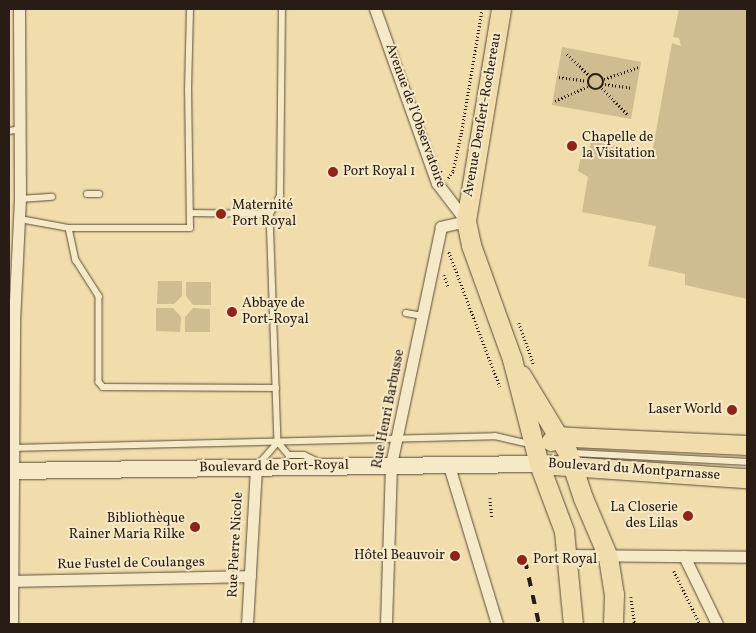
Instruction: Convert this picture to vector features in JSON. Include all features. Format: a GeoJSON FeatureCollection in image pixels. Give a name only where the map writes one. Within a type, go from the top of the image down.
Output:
{"type":"FeatureCollection","features":[{"type":"Feature","properties":{"kind":"main road","name":"Avenue Denfert-Rochereau"},"geometry":{"type":"LineString","coordinates":[[466,221],[501,9]]}},
{"type":"Feature","properties":{"kind":"main road","name":"Avenue de l'Observatoire"},"geometry":{"type":"LineString","coordinates":[[466,221],[470,244],[512,359],[553,451],[583,498],[608,557],[614,594],[613,624]]}},
{"type":"Feature","properties":{"kind":"main road","name":"Avenue de l'Observatoire"},"geometry":{"type":"LineString","coordinates":[[512,359],[553,451],[568,555],[575,624]]}},
{"type":"Feature","properties":{"kind":"main road","name":"Boulevard du Montparnasse"},"geometry":{"type":"LineString","coordinates":[[553,451],[747,444]]}},
{"type":"Feature","properties":{"kind":"main road","name":"Boulevard du Montparnasse"},"geometry":{"type":"LineString","coordinates":[[553,451],[747,478]]}},
{"type":"Feature","properties":{"kind":"main road","name":"Boulevard de Port-Royal"},"geometry":{"type":"LineString","coordinates":[[10,471],[391,465],[449,466],[553,451]]}},
{"type":"Feature","properties":{"kind":"street"},"geometry":{"type":"LineString","coordinates":[[12,624],[10,471],[12,319],[20,219],[15,130],[19,9]]}},
{"type":"Feature","properties":{"kind":"street","name":"Avenue de l'Observatoire"},"geometry":{"type":"LineString","coordinates":[[375,9],[437,183],[466,221]]}},
{"type":"Feature","properties":{"kind":"street","name":"Rue Henri Barbusse"},"geometry":{"type":"LineString","coordinates":[[386,624],[391,465],[442,227],[466,221]]}},
{"type":"Feature","properties":{"kind":"street"},"geometry":{"type":"LineString","coordinates":[[449,466],[497,624]]}},
{"type":"Feature","properties":{"kind":"street","name":"Rue Pierre Nicole"},"geometry":{"type":"LineString","coordinates":[[247,624],[256,467]]}},
{"type":"Feature","properties":{"kind":"street"},"geometry":{"type":"LineString","coordinates":[[568,555],[608,557],[747,557]]}},
{"type":"Feature","properties":{"kind":"street"},"geometry":{"type":"LineString","coordinates":[[684,556],[717,624]]}},
{"type":"Feature","properties":{"kind":"street","name":"Rue Fustel de Coulanges"},"geometry":{"type":"LineString","coordinates":[[12,581],[250,576]]}},
{"type":"Feature","properties":{"kind":"lane"},"geometry":{"type":"LineString","coordinates":[[20,219],[69,228],[190,228],[188,91],[190,9]]}},
{"type":"Feature","properties":{"kind":"lane"},"geometry":{"type":"LineString","coordinates":[[282,9],[280,196],[270,214],[278,442],[289,455],[304,455],[328,466]]}},
{"type":"Feature","properties":{"kind":"lane"},"geometry":{"type":"LineString","coordinates":[[87,194],[100,194]]}},
{"type":"Feature","properties":{"kind":"lane"},"geometry":{"type":"LineString","coordinates":[[20,199],[52,197]]}},
{"type":"Feature","properties":{"kind":"lane"},"geometry":{"type":"LineString","coordinates":[[190,213],[270,214]]}},
{"type":"Feature","properties":{"kind":"lane"},"geometry":{"type":"LineString","coordinates":[[69,228],[76,260],[99,296],[99,382],[103,387],[276,388]]}},
{"type":"Feature","properties":{"kind":"lane"},"geometry":{"type":"LineString","coordinates":[[406,313],[423,316]]}},
{"type":"Feature","properties":{"kind":"lane","name":"Boulevard de Port-Royal"},"geometry":{"type":"LineString","coordinates":[[11,448],[396,440],[495,436],[553,451]]}},
{"type":"Feature","properties":{"kind":"lane"},"geometry":{"type":"LineString","coordinates":[[256,467],[278,442]]}},
{"type":"Feature","properties":{"kind":"lane","name":"Boulevard du Montparnasse"},"geometry":{"type":"LineString","coordinates":[[553,451],[747,462]]}},
{"type":"Feature","properties":{"kind":"path","name":"Avenue Denfert-Rochereau"},"geometry":{"type":"LineString","coordinates":[[446,180],[453,171],[461,134],[482,9]]}},
{"type":"Feature","properties":{"kind":"path"},"geometry":{"type":"LineString","coordinates":[[567,54],[590,76]]}},
{"type":"Feature","properties":{"kind":"path"},"geometry":{"type":"LineString","coordinates":[[604,79],[638,67]]}},
{"type":"Feature","properties":{"kind":"path"},"geometry":{"type":"LineString","coordinates":[[588,86],[595,91],[602,88],[605,84],[604,79],[598,74],[590,76]]}},
{"type":"Feature","properties":{"kind":"path"},"geometry":{"type":"LineString","coordinates":[[588,86],[590,76]]}},
{"type":"Feature","properties":{"kind":"path"},"geometry":{"type":"LineString","coordinates":[[559,77],[588,81]]}},
{"type":"Feature","properties":{"kind":"path"},"geometry":{"type":"LineString","coordinates":[[605,84],[634,88]]}},
{"type":"Feature","properties":{"kind":"path"},"geometry":{"type":"LineString","coordinates":[[555,101],[588,86]]}},
{"type":"Feature","properties":{"kind":"path"},"geometry":{"type":"LineString","coordinates":[[602,88],[628,115]]}},
{"type":"Feature","properties":{"kind":"path"},"geometry":{"type":"LineString","coordinates":[[449,252],[504,396]]}},
{"type":"Feature","properties":{"kind":"path"},"geometry":{"type":"LineString","coordinates":[[444,273],[448,286]]}},
{"type":"Feature","properties":{"kind":"path"},"geometry":{"type":"LineString","coordinates":[[490,498],[492,517]]}},
{"type":"Feature","properties":{"kind":"path"},"geometry":{"type":"LineString","coordinates":[[674,571],[700,624]]}},
{"type":"Feature","properties":{"kind":"path"},"geometry":{"type":"LineString","coordinates":[[634,624],[636,618]]}},
{"type":"Feature","properties":{"kind":"shaded area"},"geometry":{"type":"Polygon","coordinates":[[[679,9],[747,9],[747,299],[685,285],[685,274],[648,266],[656,226],[582,212],[588,177],[578,171],[582,151],[589,153],[591,141],[652,153],[672,43],[681,46],[679,38],[673,37],[679,9]]]}},
{"type":"Feature","properties":{"kind":"shaded area"},"geometry":{"type":"Polygon","coordinates":[[[562,47],[641,62],[631,119],[552,105],[562,47]]]}},
{"type":"Feature","properties":{"kind":"shaded area"},"geometry":{"type":"Polygon","coordinates":[[[158,281],[182,281],[182,296],[174,304],[157,304],[158,281]]]}},
{"type":"Feature","properties":{"kind":"shaded area"},"geometry":{"type":"Polygon","coordinates":[[[186,282],[211,282],[211,305],[193,305],[186,296],[186,282]]]}},
{"type":"Feature","properties":{"kind":"shaded area"},"geometry":{"type":"Polygon","coordinates":[[[156,308],[173,308],[181,317],[180,332],[156,331],[156,308]]]}},
{"type":"Feature","properties":{"kind":"shaded area"},"geometry":{"type":"Polygon","coordinates":[[[193,308],[210,309],[210,332],[185,332],[185,317],[193,308]]]}},
{"type":"Feature","properties":{"kind":"railway"},"geometry":{"type":"LineString","coordinates":[[525,560],[539,624]]}},
{"type":"Feature","properties":{"kind":"place","name":"Chapelle de la Visitation"},"geometry":{"type":"Point","coordinates":[572,146]}},
{"type":"Feature","properties":{"kind":"place","name":"Port Royal 1"},"geometry":{"type":"Point","coordinates":[333,172]}},
{"type":"Feature","properties":{"kind":"place","name":"Maternité Port Royal"},"geometry":{"type":"Point","coordinates":[221,214]}},
{"type":"Feature","properties":{"kind":"place","name":"Abbaye de Port-Royal"},"geometry":{"type":"Point","coordinates":[232,312]}},
{"type":"Feature","properties":{"kind":"place","name":"Laser World"},"geometry":{"type":"Point","coordinates":[732,410]}},
{"type":"Feature","properties":{"kind":"place","name":"La Closerie des Lilas"},"geometry":{"type":"Point","coordinates":[688,516]}},
{"type":"Feature","properties":{"kind":"place","name":"Bibliothèque Rainer Maria Rilke"},"geometry":{"type":"Point","coordinates":[195,527]}},
{"type":"Feature","properties":{"kind":"place","name":"Hôtel Beauvoir"},"geometry":{"type":"Point","coordinates":[455,556]}},
{"type":"Feature","properties":{"kind":"place","name":"Port Royal"},"geometry":{"type":"Point","coordinates":[522,560]}}]}
